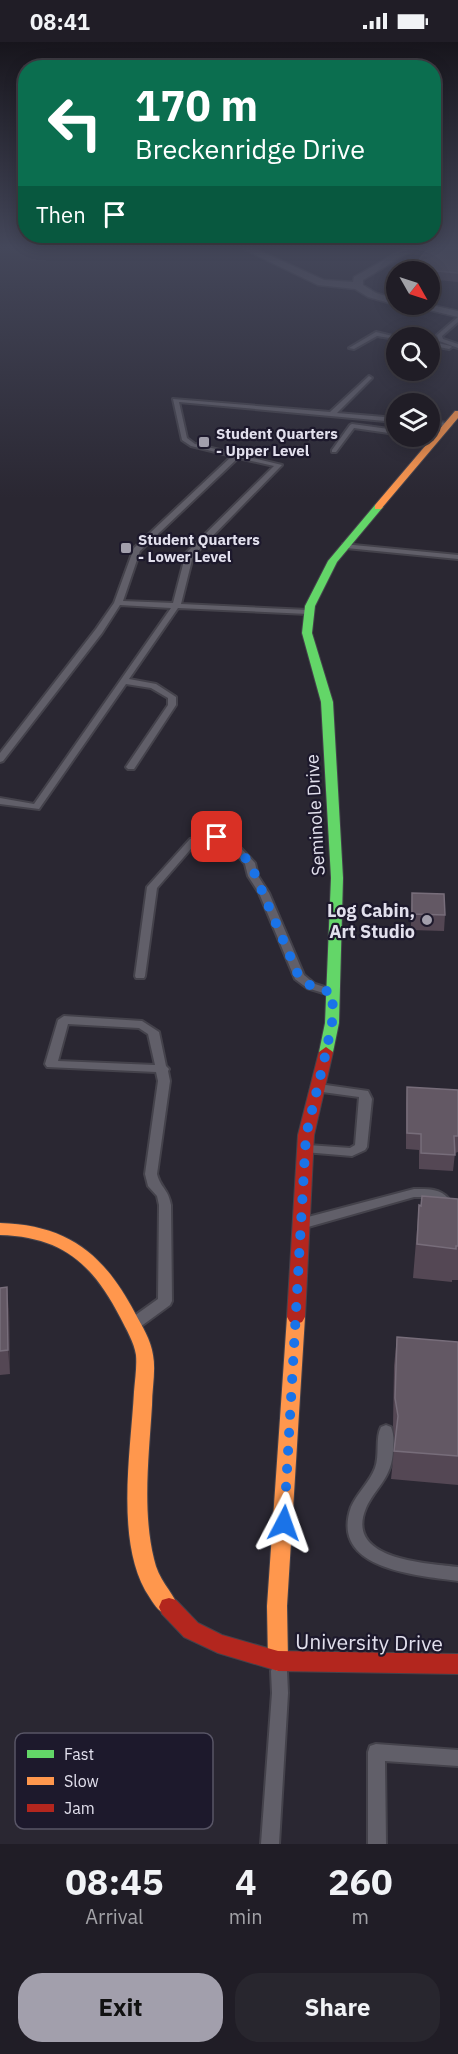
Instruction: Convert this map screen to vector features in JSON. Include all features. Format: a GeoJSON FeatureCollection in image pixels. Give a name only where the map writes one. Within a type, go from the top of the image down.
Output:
{"type":"FeatureCollection","features":[{"type":"Feature","properties":{"kind":"street","name":"Seminole Drive"},"geometry":{"type":"LineString","coordinates":[[440,434],[458,413]]}},
{"type":"Feature","properties":{"kind":"street","name":"Seminole Drive"},"geometry":{"type":"LineString","coordinates":[[279,1661],[277,1606],[305,1148],[332,1023],[337,878],[327,702],[309,646],[308,612],[324,575],[429,447]]}},
{"type":"Feature","properties":{"kind":"street","name":"University Drive"},"geometry":{"type":"LineString","coordinates":[[0,1229],[22,1228],[43,1232],[62,1240],[83,1254],[103,1275],[122,1303],[144,1351],[139,1536],[149,1578],[168,1606],[192,1630],[218,1643],[279,1661],[458,1664]]}},
{"type":"Feature","properties":{"kind":"lane"},"geometry":{"type":"LineString","coordinates":[[446,330],[439,336],[441,340],[458,348]]}},
{"type":"Feature","properties":{"kind":"lane"},"geometry":{"type":"LineString","coordinates":[[352,348],[376,334],[386,336]]}},
{"type":"Feature","properties":{"kind":"lane"},"geometry":{"type":"LineString","coordinates":[[440,346],[458,348]]}},
{"type":"Feature","properties":{"kind":"lane"},"geometry":{"type":"LineString","coordinates":[[332,414],[369,378]]}},
{"type":"Feature","properties":{"kind":"lane"},"geometry":{"type":"LineString","coordinates":[[0,801],[36,807],[176,606],[189,555],[279,465],[199,447],[184,439],[175,400],[386,419]]}},
{"type":"Feature","properties":{"kind":"lane"},"geometry":{"type":"LineString","coordinates":[[440,424],[448,425]]}},
{"type":"Feature","properties":{"kind":"lane"},"geometry":{"type":"LineString","coordinates":[[334,451],[352,426],[386,431]]}},
{"type":"Feature","properties":{"kind":"lane"},"geometry":{"type":"LineString","coordinates":[[0,759],[118,603],[137,550],[236,456]]}},
{"type":"Feature","properties":{"kind":"lane"},"geometry":{"type":"LineString","coordinates":[[346,546],[458,557]]}},
{"type":"Feature","properties":{"kind":"lane"},"geometry":{"type":"LineString","coordinates":[[118,603],[308,612]]}},
{"type":"Feature","properties":{"kind":"lane"},"geometry":{"type":"LineString","coordinates":[[125,681],[153,686],[172,697],[172,705],[130,767]]}},
{"type":"Feature","properties":{"kind":"lane"},"geometry":{"type":"LineString","coordinates":[[140,976],[153,887],[193,841],[217,837],[235,847],[250,863],[299,977],[311,986],[333,993]]}},
{"type":"Feature","properties":{"kind":"lane"},"geometry":{"type":"LineString","coordinates":[[132,1325],[165,1300],[165,1205],[163,1194],[154,1186],[151,1174],[163,1069],[153,1032],[142,1025],[64,1020],[51,1064],[163,1069]]}},
{"type":"Feature","properties":{"kind":"lane"},"geometry":{"type":"LineString","coordinates":[[305,1148],[352,1152],[361,1147],[366,1099],[364,1094],[319,1088]]}},
{"type":"Feature","properties":{"kind":"lane"},"geometry":{"type":"LineString","coordinates":[[302,1224],[414,1193],[432,1193],[441,1198],[441,1209]]}},
{"type":"Feature","properties":{"kind":"lane"},"geometry":{"type":"LineString","coordinates":[[386,1431],[386,1460],[358,1509],[355,1534],[369,1555],[392,1563],[458,1574]]}},
{"type":"Feature","properties":{"kind":"lane"},"geometry":{"type":"LineString","coordinates":[[270,1844],[280,1693],[279,1661]]}},
{"type":"Feature","properties":{"kind":"lane"},"geometry":{"type":"LineString","coordinates":[[377,1844],[376,1752],[458,1758]]}},
{"type":"Feature","properties":{"kind":"building"},"geometry":{"type":"Polygon","coordinates":[[[412,893],[444,894],[445,915],[412,914],[412,893]]]}},
{"type":"Feature","properties":{"kind":"building"},"geometry":{"type":"Polygon","coordinates":[[[407,1087],[458,1090],[458,1136],[454,1136],[455,1155],[421,1153],[421,1134],[407,1133],[407,1087]]]}},
{"type":"Feature","properties":{"kind":"building"},"geometry":{"type":"Polygon","coordinates":[[[422,1196],[458,1199],[458,1246],[456,1249],[417,1244],[419,1205],[421,1206],[422,1196]]]}},
{"type":"Feature","properties":{"kind":"building"},"geometry":{"type":"Polygon","coordinates":[[[7,1287],[8,1350],[0,1351],[0,1288],[7,1287]]]}},
{"type":"Feature","properties":{"kind":"building"},"geometry":{"type":"Polygon","coordinates":[[[397,1337],[458,1342],[458,1456],[394,1451],[398,1416],[395,1398],[397,1337]]]}},
{"type":"Feature","properties":{"kind":"traffic: fast"},"geometry":{"type":"LineString","coordinates":[[326,1052],[332,1023],[337,878],[327,702],[307,633],[310,606],[333,561],[378,507]]}},
{"type":"Feature","properties":{"kind":"traffic: slow"},"geometry":{"type":"LineString","coordinates":[[378,507],[458,413]]}},
{"type":"Feature","properties":{"kind":"traffic: slow"},"geometry":{"type":"LineString","coordinates":[[0,1229],[45,1234],[80,1253],[108,1283],[140,1340],[145,1362],[138,1489],[140,1538],[149,1577],[169,1607]]}},
{"type":"Feature","properties":{"kind":"traffic: slow"},"geometry":{"type":"LineString","coordinates":[[278,1661],[277,1606],[296,1317]]}},
{"type":"Feature","properties":{"kind":"traffic: jam"},"geometry":{"type":"LineString","coordinates":[[296,1317],[306,1135],[326,1052]]}},
{"type":"Feature","properties":{"kind":"traffic: jam"},"geometry":{"type":"LineString","coordinates":[[169,1607],[191,1630],[218,1643],[278,1661],[458,1664]]}},
{"type":"Feature","properties":{"kind":"place","name":"Student Quarters - Upper Level"},"geometry":{"type":"Point","coordinates":[204,442]}},
{"type":"Feature","properties":{"kind":"place","name":"Student Quarters - Lower Level"},"geometry":{"type":"Point","coordinates":[126,548]}},
{"type":"Feature","properties":{"kind":"place","name":"Log Cabin, Art Studio"},"geometry":{"type":"Point","coordinates":[427,920]}},
{"type":"Feature","properties":{"kind":"route"},"geometry":{"type":"LineString","coordinates":[[217,837],[228,841],[244,854],[250,863],[253,876],[264,893],[299,977],[311,986],[333,993],[332,1023],[321,1081],[306,1135],[284,1523]]}}]}
